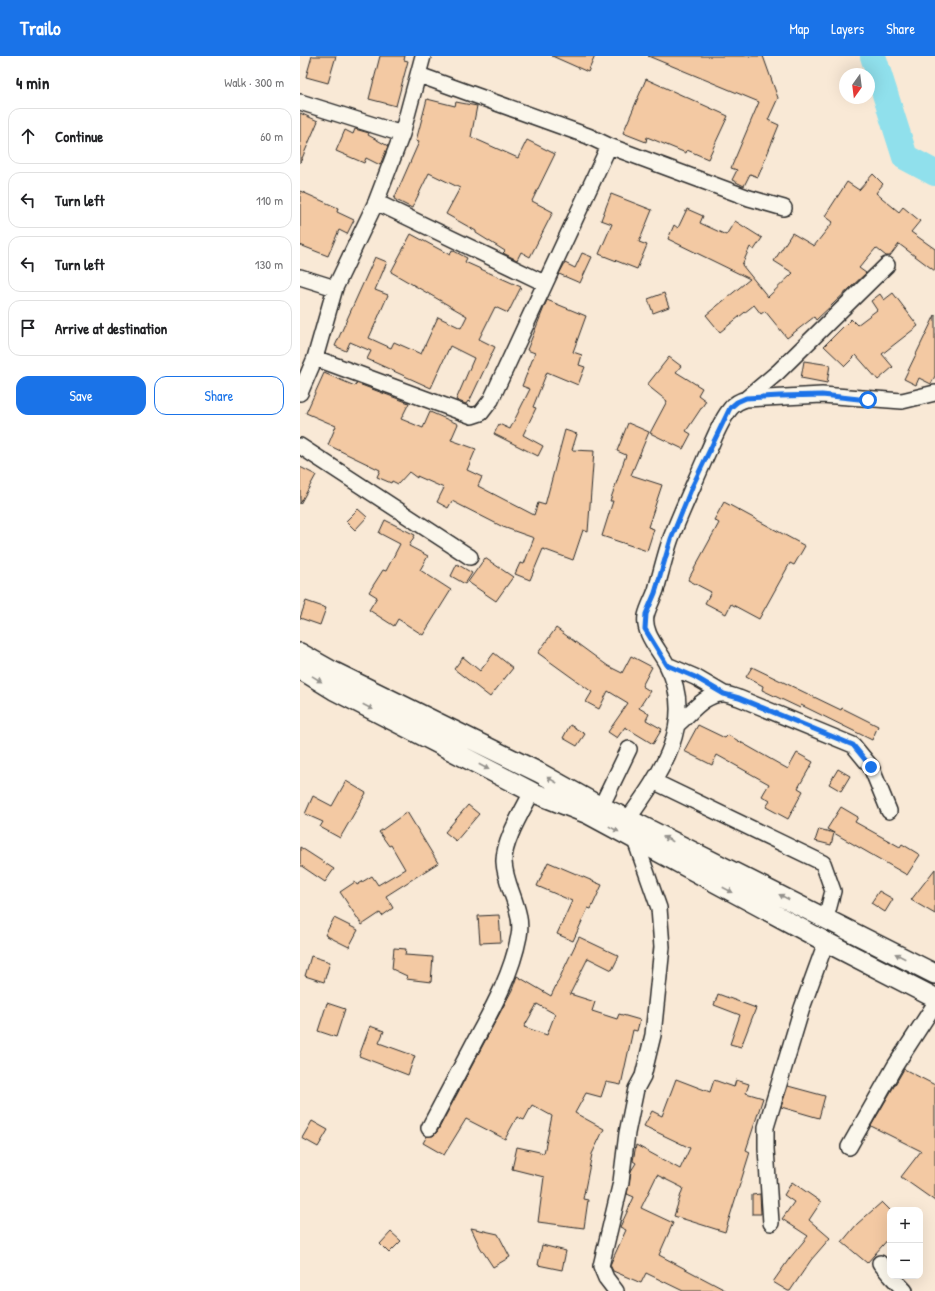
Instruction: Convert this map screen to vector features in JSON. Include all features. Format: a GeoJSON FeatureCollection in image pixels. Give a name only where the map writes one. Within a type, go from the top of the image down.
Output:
{"type":"FeatureCollection","features":[{"type":"Feature","properties":{"kind":"main road"},"geometry":{"type":"LineString","coordinates":[[300,652],[332,671],[540,773],[601,807],[628,819],[935,974]]}},
{"type":"Feature","properties":{"kind":"main road"},"geometry":{"type":"LineString","coordinates":[[300,669],[334,690],[532,792],[588,814],[826,942],[935,998]]}},
{"type":"Feature","properties":{"kind":"street"},"geometry":{"type":"LineString","coordinates":[[300,393],[315,358],[336,288],[376,202],[402,134],[423,56]]}},
{"type":"Feature","properties":{"kind":"street"},"geometry":{"type":"LineString","coordinates":[[419,75],[588,136],[609,146],[749,198],[784,208]]}},
{"type":"Feature","properties":{"kind":"street"},"geometry":{"type":"LineString","coordinates":[[300,102],[402,134]]}},
{"type":"Feature","properties":{"kind":"street"},"geometry":{"type":"LineString","coordinates":[[315,358],[472,416],[481,413],[491,400],[544,283],[609,146]]}},
{"type":"Feature","properties":{"kind":"street"},"geometry":{"type":"LineString","coordinates":[[376,202],[544,283]]}},
{"type":"Feature","properties":{"kind":"street"},"geometry":{"type":"LineString","coordinates":[[628,819],[655,782],[678,724],[679,699],[675,684],[667,665],[645,629],[646,614],[655,593],[671,539],[721,424],[730,408],[737,402],[746,398],[778,372],[887,265]]}},
{"type":"Feature","properties":{"kind":"street"},"geometry":{"type":"LineString","coordinates":[[300,276],[336,288]]}},
{"type":"Feature","properties":{"kind":"street"},"geometry":{"type":"LineString","coordinates":[[746,398],[822,395],[902,401],[935,393]]}},
{"type":"Feature","properties":{"kind":"street"},"geometry":{"type":"LineString","coordinates":[[300,446],[470,557]]}},
{"type":"Feature","properties":{"kind":"street"},"geometry":{"type":"LineString","coordinates":[[667,665],[695,677],[724,694],[739,698],[853,745],[871,767],[889,811]]}},
{"type":"Feature","properties":{"kind":"street"},"geometry":{"type":"LineString","coordinates":[[678,724],[705,699],[724,694]]}},
{"type":"Feature","properties":{"kind":"street"},"geometry":{"type":"LineString","coordinates":[[601,807],[629,749]]}},
{"type":"Feature","properties":{"kind":"street"},"geometry":{"type":"LineString","coordinates":[[655,782],[824,864],[833,891],[826,918]]}},
{"type":"Feature","properties":{"kind":"street"},"geometry":{"type":"LineString","coordinates":[[429,1128],[497,999],[514,954],[519,934],[516,904],[506,876],[504,861],[508,844],[532,792]]}},
{"type":"Feature","properties":{"kind":"street"},"geometry":{"type":"LineString","coordinates":[[616,1291],[606,1278],[601,1266],[621,1182],[627,1133],[636,1089],[643,1076],[653,1035],[662,947],[659,908],[635,840]]}},
{"type":"Feature","properties":{"kind":"street"},"geometry":{"type":"LineString","coordinates":[[770,1223],[766,1127],[802,1008],[826,942]]}},
{"type":"Feature","properties":{"kind":"street"},"geometry":{"type":"LineString","coordinates":[[849,1147],[895,1066],[935,1004]]}},
{"type":"Feature","properties":{"kind":"street"},"geometry":{"type":"LineString","coordinates":[[880,1264],[887,1271]]}},
{"type":"Feature","properties":{"kind":"street"},"geometry":{"type":"LineString","coordinates":[[895,1279],[906,1291]]}},
{"type":"Feature","properties":{"kind":"building"},"geometry":{"type":"Polygon","coordinates":[[[312,56],[336,56],[328,83],[306,77],[312,56]]]}},
{"type":"Feature","properties":{"kind":"building"},"geometry":{"type":"Polygon","coordinates":[[[380,56],[405,56],[404,60],[408,61],[396,106],[369,99],[380,56]]]}},
{"type":"Feature","properties":{"kind":"building"},"geometry":{"type":"Polygon","coordinates":[[[552,56],[595,56],[588,72],[552,56]]]}},
{"type":"Feature","properties":{"kind":"building"},"geometry":{"type":"Polygon","coordinates":[[[648,56],[763,56],[778,98],[768,120],[779,125],[758,177],[750,174],[744,186],[732,180],[737,170],[731,168],[759,102],[648,56]]]}},
{"type":"Feature","properties":{"kind":"building"},"geometry":{"type":"Polygon","coordinates":[[[646,79],[728,116],[708,159],[687,150],[686,153],[647,137],[646,142],[623,133],[646,79]]]}},
{"type":"Feature","properties":{"kind":"building"},"geometry":{"type":"Polygon","coordinates":[[[427,99],[455,106],[456,102],[477,106],[471,137],[518,158],[527,140],[555,154],[532,201],[553,212],[530,257],[521,252],[517,260],[503,253],[505,251],[476,233],[476,231],[446,214],[460,188],[429,173],[412,208],[394,199],[419,142],[416,141],[427,99]]]}},
{"type":"Feature","properties":{"kind":"building"},"geometry":{"type":"Polygon","coordinates":[[[300,113],[318,121],[300,163],[300,113]]]}},
{"type":"Feature","properties":{"kind":"building"},"geometry":{"type":"Polygon","coordinates":[[[355,129],[369,133],[368,135],[388,146],[380,165],[366,158],[364,163],[336,151],[345,130],[353,134],[355,129]]]}},
{"type":"Feature","properties":{"kind":"building"},"geometry":{"type":"Polygon","coordinates":[[[873,174],[883,184],[876,193],[899,212],[903,207],[920,221],[911,232],[935,249],[935,271],[899,244],[890,256],[886,256],[876,248],[859,268],[866,273],[816,320],[814,317],[787,338],[765,311],[761,314],[754,305],[720,332],[706,315],[750,279],[668,239],[674,225],[678,228],[687,209],[703,216],[700,223],[726,235],[735,221],[762,238],[754,250],[750,247],[742,265],[768,297],[793,273],[774,261],[792,233],[814,246],[833,222],[825,216],[847,182],[859,190],[873,174]]]}},
{"type":"Feature","properties":{"kind":"building"},"geometry":{"type":"Polygon","coordinates":[[[300,191],[338,208],[337,212],[354,220],[347,234],[339,230],[328,256],[300,245],[300,191]]]}},
{"type":"Feature","properties":{"kind":"building"},"geometry":{"type":"Polygon","coordinates":[[[611,194],[652,210],[639,242],[647,245],[637,269],[599,254],[612,224],[601,220],[611,194]]]}},
{"type":"Feature","properties":{"kind":"building"},"geometry":{"type":"Polygon","coordinates":[[[411,234],[450,255],[452,250],[467,258],[465,262],[521,287],[508,313],[495,307],[479,339],[495,347],[469,402],[468,401],[466,404],[456,400],[474,358],[450,346],[431,388],[367,359],[371,351],[350,342],[346,351],[335,346],[375,257],[387,262],[375,290],[388,295],[369,338],[391,348],[394,342],[421,354],[438,317],[461,328],[467,316],[391,272],[411,234]]]}},
{"type":"Feature","properties":{"kind":"building"},"geometry":{"type":"Polygon","coordinates":[[[582,253],[592,257],[580,283],[559,274],[565,263],[575,268],[582,253]]]}},
{"type":"Feature","properties":{"kind":"building"},"geometry":{"type":"Polygon","coordinates":[[[664,293],[669,307],[653,313],[648,299],[664,293]]]}},
{"type":"Feature","properties":{"kind":"building"},"geometry":{"type":"Polygon","coordinates":[[[893,293],[918,326],[882,354],[893,367],[878,380],[856,355],[845,366],[824,346],[851,319],[857,325],[877,310],[871,301],[880,294],[884,300],[893,293]]]}},
{"type":"Feature","properties":{"kind":"building"},"geometry":{"type":"Polygon","coordinates":[[[547,300],[586,316],[573,352],[582,355],[579,365],[585,367],[578,385],[547,372],[533,407],[536,408],[523,435],[543,446],[538,456],[494,434],[499,424],[510,429],[530,389],[522,386],[535,353],[527,350],[547,300]]]}},
{"type":"Feature","properties":{"kind":"building"},"geometry":{"type":"Polygon","coordinates":[[[935,315],[935,376],[931,384],[919,378],[916,385],[904,379],[935,315]]]}},
{"type":"Feature","properties":{"kind":"building"},"geometry":{"type":"Polygon","coordinates":[[[669,357],[681,366],[676,372],[702,388],[698,395],[706,401],[686,431],[691,434],[683,449],[650,433],[667,401],[647,385],[669,357]]]}},
{"type":"Feature","properties":{"kind":"building"},"geometry":{"type":"Polygon","coordinates":[[[804,361],[830,365],[827,383],[801,378],[804,361]]]}},
{"type":"Feature","properties":{"kind":"building"},"geometry":{"type":"Polygon","coordinates":[[[324,373],[355,386],[356,383],[409,403],[401,419],[423,428],[430,412],[458,424],[451,440],[476,449],[467,470],[482,477],[478,486],[534,515],[538,503],[545,505],[565,430],[577,434],[572,450],[594,451],[588,532],[583,530],[573,560],[543,549],[530,580],[515,574],[520,563],[524,564],[534,538],[503,527],[452,501],[448,508],[437,502],[444,488],[417,476],[417,478],[409,472],[398,484],[392,481],[391,483],[377,477],[380,470],[328,445],[336,426],[306,413],[324,373]]]}},
{"type":"Feature","properties":{"kind":"building"},"geometry":{"type":"Polygon","coordinates":[[[628,423],[649,432],[631,475],[662,485],[648,527],[654,529],[647,551],[602,536],[613,501],[610,501],[626,455],[617,451],[628,423]]]}},
{"type":"Feature","properties":{"kind":"building"},"geometry":{"type":"Polygon","coordinates":[[[300,467],[316,475],[300,504],[300,467]]]}},
{"type":"Feature","properties":{"kind":"building"},"geometry":{"type":"Polygon","coordinates":[[[724,502],[805,546],[794,565],[790,563],[759,619],[731,604],[726,614],[705,603],[711,592],[688,580],[719,523],[714,520],[724,502]]]}},
{"type":"Feature","properties":{"kind":"building"},"geometry":{"type":"Polygon","coordinates":[[[358,509],[367,517],[355,530],[346,521],[358,509]]]}},
{"type":"Feature","properties":{"kind":"building"},"geometry":{"type":"Polygon","coordinates":[[[385,520],[415,535],[409,546],[428,556],[420,570],[451,590],[423,635],[398,619],[394,626],[369,610],[377,597],[369,592],[383,570],[386,571],[400,544],[379,533],[385,520]]]}},
{"type":"Feature","properties":{"kind":"building"},"geometry":{"type":"Polygon","coordinates":[[[485,558],[513,577],[496,601],[468,582],[485,558]]]}},
{"type":"Feature","properties":{"kind":"building"},"geometry":{"type":"Polygon","coordinates":[[[457,564],[472,573],[465,584],[451,576],[457,564]]]}},
{"type":"Feature","properties":{"kind":"building"},"geometry":{"type":"Polygon","coordinates":[[[306,601],[326,608],[320,625],[300,618],[306,601]]]}},
{"type":"Feature","properties":{"kind":"building"},"geometry":{"type":"Polygon","coordinates":[[[556,628],[608,666],[622,673],[631,656],[652,667],[642,686],[650,691],[639,708],[649,714],[646,720],[662,729],[653,744],[625,727],[617,738],[608,732],[628,703],[608,691],[599,709],[586,702],[592,692],[538,653],[556,628]]]}},
{"type":"Feature","properties":{"kind":"building"},"geometry":{"type":"Polygon","coordinates":[[[494,653],[513,668],[490,697],[454,669],[463,657],[480,671],[494,653]]]}},
{"type":"Feature","properties":{"kind":"building"},"geometry":{"type":"Polygon","coordinates":[[[752,667],[841,710],[842,708],[878,726],[872,740],[801,705],[800,708],[762,690],[763,686],[746,677],[752,667]]]}},
{"type":"Feature","properties":{"kind":"building"},"geometry":{"type":"Polygon","coordinates":[[[570,725],[585,734],[577,746],[563,738],[570,725]]]}},
{"type":"Feature","properties":{"kind":"building"},"geometry":{"type":"Polygon","coordinates":[[[698,725],[725,738],[728,735],[788,769],[797,753],[813,762],[798,788],[803,791],[788,819],[766,807],[770,801],[762,796],[769,784],[717,755],[712,765],[684,751],[698,725]]]}},
{"type":"Feature","properties":{"kind":"building"},"geometry":{"type":"Polygon","coordinates":[[[838,769],[850,776],[841,791],[829,784],[838,769]]]}},
{"type":"Feature","properties":{"kind":"building"},"geometry":{"type":"Polygon","coordinates":[[[346,781],[366,793],[340,838],[320,827],[323,822],[305,814],[313,796],[332,806],[346,781]]]}},
{"type":"Feature","properties":{"kind":"building"},"geometry":{"type":"Polygon","coordinates":[[[468,805],[479,814],[456,841],[445,832],[468,805]]]}},
{"type":"Feature","properties":{"kind":"building"},"geometry":{"type":"Polygon","coordinates":[[[841,807],[858,817],[855,822],[900,847],[902,844],[920,855],[907,875],[827,829],[841,807]]]}},
{"type":"Feature","properties":{"kind":"building"},"geometry":{"type":"Polygon","coordinates":[[[407,812],[438,863],[386,896],[393,908],[382,916],[380,913],[362,925],[340,892],[355,882],[357,885],[372,876],[378,885],[405,869],[391,845],[389,846],[379,832],[407,812]]]}},
{"type":"Feature","properties":{"kind":"building"},"geometry":{"type":"Polygon","coordinates":[[[819,829],[834,833],[831,845],[815,841],[819,829]]]}},
{"type":"Feature","properties":{"kind":"building"},"geometry":{"type":"Polygon","coordinates":[[[300,847],[334,869],[325,882],[300,865],[300,847]]]}},
{"type":"Feature","properties":{"kind":"building"},"geometry":{"type":"Polygon","coordinates":[[[548,862],[602,885],[591,909],[588,908],[573,941],[557,934],[572,901],[537,886],[548,862]]]}},
{"type":"Feature","properties":{"kind":"building"},"geometry":{"type":"Polygon","coordinates":[[[935,869],[935,914],[911,900],[935,869]]]}},
{"type":"Feature","properties":{"kind":"building"},"geometry":{"type":"Polygon","coordinates":[[[879,891],[893,899],[885,912],[871,903],[879,891]]]}},
{"type":"Feature","properties":{"kind":"building"},"geometry":{"type":"Polygon","coordinates":[[[499,915],[501,942],[480,943],[478,916],[499,915]]]}},
{"type":"Feature","properties":{"kind":"building"},"geometry":{"type":"Polygon","coordinates":[[[334,918],[358,930],[349,947],[325,935],[334,918]]]}},
{"type":"Feature","properties":{"kind":"building"},"geometry":{"type":"Polygon","coordinates":[[[579,937],[619,956],[612,970],[588,958],[570,994],[595,1002],[592,1011],[617,1019],[619,1014],[640,1020],[637,1031],[633,1030],[621,1085],[606,1082],[601,1097],[586,1093],[575,1113],[604,1129],[592,1154],[583,1199],[588,1200],[584,1228],[538,1222],[544,1177],[512,1169],[517,1147],[544,1153],[552,1116],[532,1105],[524,1120],[517,1117],[505,1139],[466,1119],[444,1155],[423,1143],[427,1136],[433,1136],[437,1132],[512,990],[517,976],[551,996],[579,937]],[[537,1004],[524,1027],[547,1035],[555,1014],[537,1004]]]}},
{"type":"Feature","properties":{"kind":"building"},"geometry":{"type":"Polygon","coordinates":[[[394,948],[406,949],[405,955],[433,957],[431,982],[406,979],[407,976],[392,969],[394,948]]]}},
{"type":"Feature","properties":{"kind":"building"},"geometry":{"type":"Polygon","coordinates":[[[311,956],[330,962],[324,982],[305,976],[311,956]]]}},
{"type":"Feature","properties":{"kind":"building"},"geometry":{"type":"Polygon","coordinates":[[[718,994],[756,1008],[741,1047],[730,1044],[740,1015],[714,1005],[718,994]]]}},
{"type":"Feature","properties":{"kind":"building"},"geometry":{"type":"Polygon","coordinates":[[[327,1003],[345,1009],[336,1037],[318,1031],[327,1003]]]}},
{"type":"Feature","properties":{"kind":"building"},"geometry":{"type":"Polygon","coordinates":[[[370,1026],[384,1031],[379,1043],[415,1056],[408,1075],[359,1056],[370,1026]]]}},
{"type":"Feature","properties":{"kind":"building"},"geometry":{"type":"Polygon","coordinates":[[[904,1069],[935,1085],[935,1201],[901,1177],[921,1151],[871,1126],[904,1069]]]}},
{"type":"Feature","properties":{"kind":"building"},"geometry":{"type":"Polygon","coordinates":[[[676,1079],[710,1092],[714,1080],[734,1087],[736,1080],[749,1084],[746,1093],[763,1098],[746,1150],[750,1152],[725,1232],[674,1216],[683,1188],[657,1175],[641,1208],[673,1223],[659,1255],[727,1291],[683,1291],[646,1273],[641,1283],[613,1271],[610,1265],[626,1230],[620,1227],[634,1197],[627,1194],[631,1171],[636,1163],[633,1161],[636,1145],[680,1169],[690,1148],[644,1126],[652,1111],[662,1116],[676,1079]]]}},
{"type":"Feature","properties":{"kind":"building"},"geometry":{"type":"Polygon","coordinates":[[[788,1086],[825,1096],[819,1118],[781,1107],[788,1086]]]}},
{"type":"Feature","properties":{"kind":"building"},"geometry":{"type":"Polygon","coordinates":[[[312,1121],[328,1130],[318,1147],[302,1138],[312,1121]]]}},
{"type":"Feature","properties":{"kind":"building"},"geometry":{"type":"Polygon","coordinates":[[[792,1182],[821,1202],[809,1220],[830,1238],[811,1260],[790,1291],[788,1291],[773,1282],[808,1236],[782,1219],[794,1202],[784,1195],[792,1182]]]}},
{"type":"Feature","properties":{"kind":"building"},"geometry":{"type":"Polygon","coordinates":[[[760,1194],[761,1214],[752,1214],[752,1195],[760,1194]]]}},
{"type":"Feature","properties":{"kind":"building"},"geometry":{"type":"Polygon","coordinates":[[[882,1202],[887,1207],[887,1240],[867,1263],[842,1242],[857,1224],[882,1202]]]}},
{"type":"Feature","properties":{"kind":"building"},"geometry":{"type":"Polygon","coordinates":[[[471,1228],[498,1234],[510,1257],[493,1267],[480,1247],[471,1228]]]}},
{"type":"Feature","properties":{"kind":"building"},"geometry":{"type":"Polygon","coordinates":[[[391,1232],[401,1241],[389,1253],[380,1244],[391,1232]]]}},
{"type":"Feature","properties":{"kind":"building"},"geometry":{"type":"Polygon","coordinates":[[[542,1245],[566,1251],[562,1270],[538,1265],[542,1245]]]}},
{"type":"Feature","properties":{"kind":"waterway"},"geometry":{"type":"LineString","coordinates":[[873,56],[905,157],[935,173]]}},
{"type":"Feature","properties":{"kind":"route"},"geometry":{"type":"LineString","coordinates":[[868,400],[822,395],[780,396],[746,398],[737,402],[730,408],[692,487],[671,539],[655,593],[646,614],[645,629],[667,665],[695,677],[724,694],[739,698],[853,745],[871,767]]}}]}
